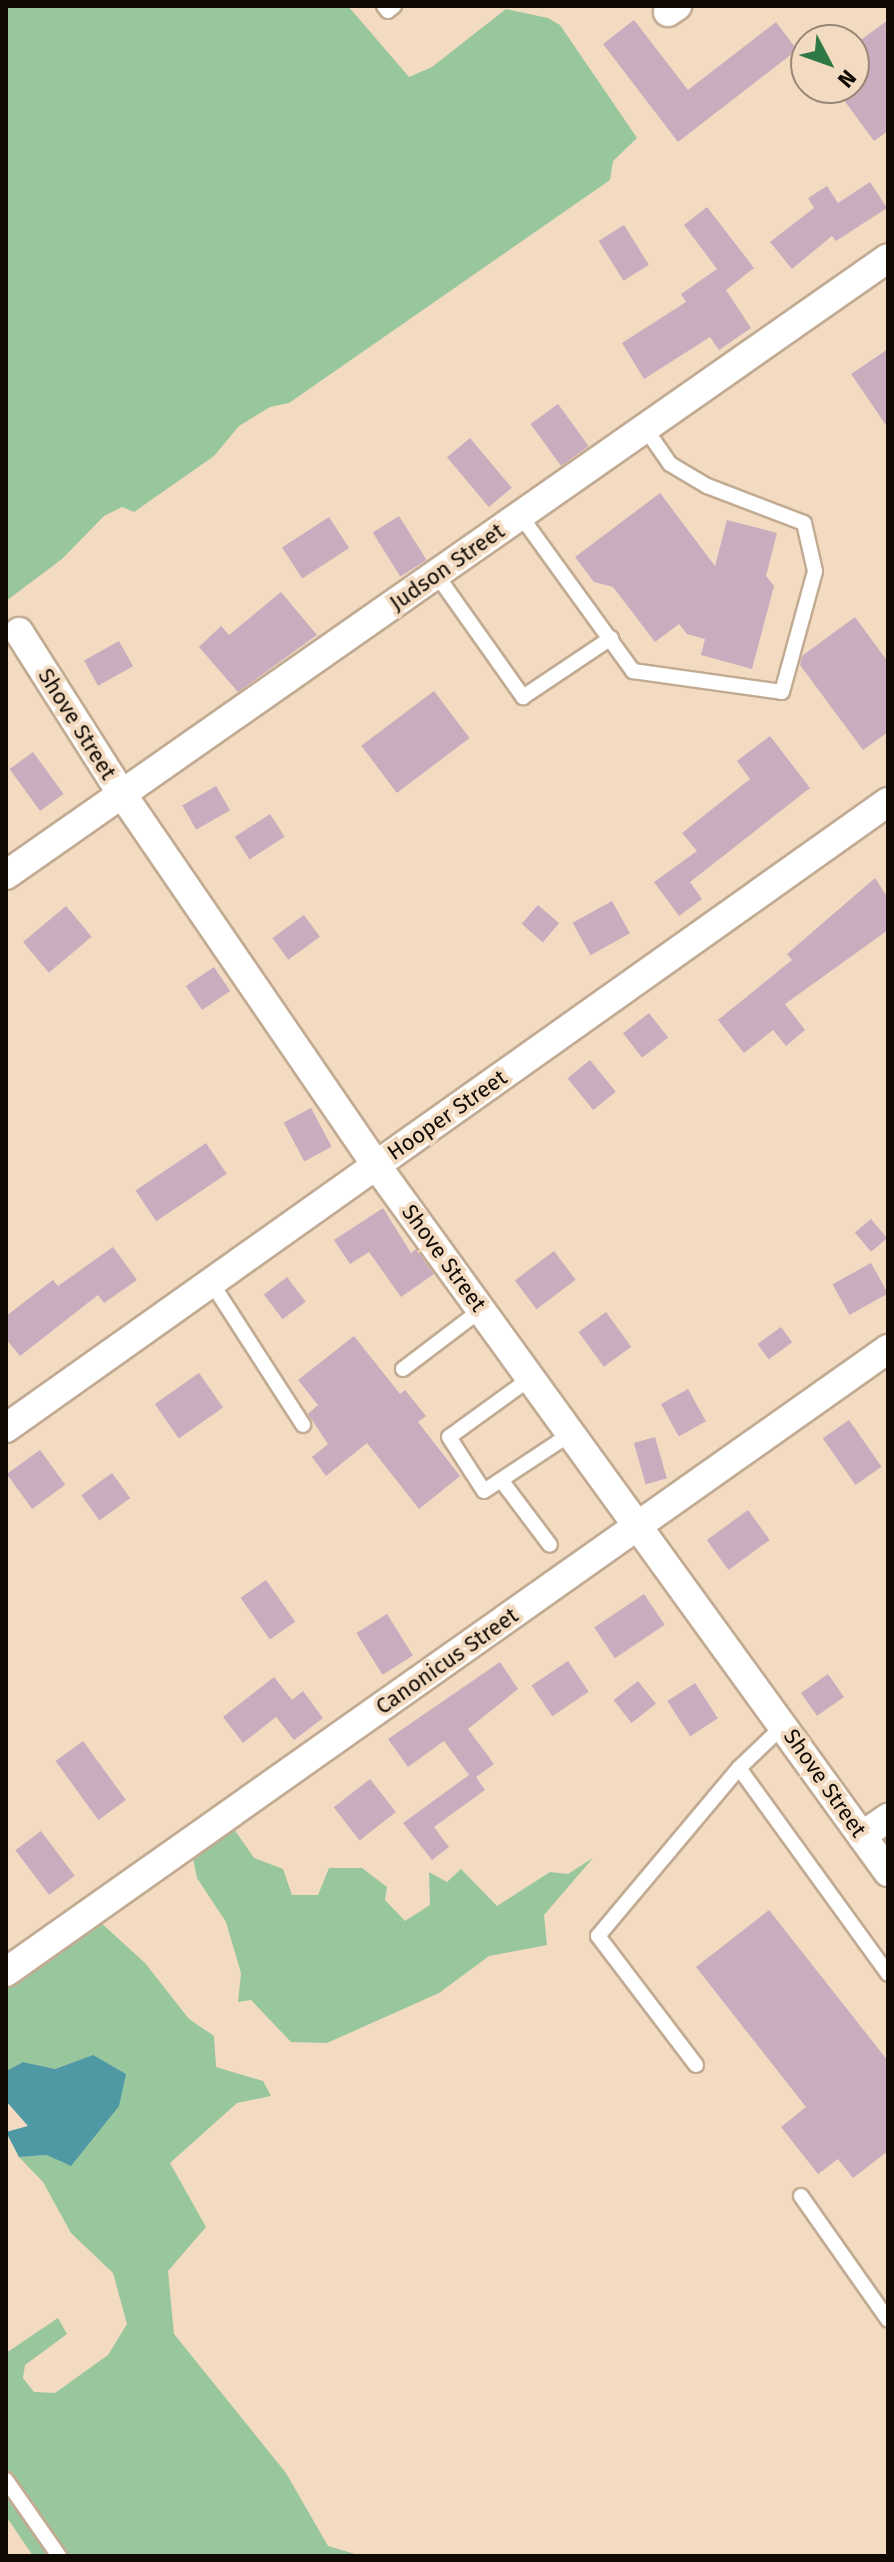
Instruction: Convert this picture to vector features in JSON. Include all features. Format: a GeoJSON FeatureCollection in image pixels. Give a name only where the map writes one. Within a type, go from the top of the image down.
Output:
{"type":"FeatureCollection","features":[{"type":"Feature","properties":{"kind":"street","name":"Judson Street"},"geometry":{"type":"LineString","coordinates":[[6,875],[888,258]]}},
{"type":"Feature","properties":{"kind":"street","name":"Shove Street"},"geometry":{"type":"LineString","coordinates":[[12,626],[122,794],[376,1165],[640,1524],[888,1872]]}},
{"type":"Feature","properties":{"kind":"street","name":"Hooper Street"},"geometry":{"type":"LineString","coordinates":[[6,1428],[888,802]]}},
{"type":"Feature","properties":{"kind":"street","name":"Canonicus Street"},"geometry":{"type":"LineString","coordinates":[[6,1972],[888,1349]]}},
{"type":"Feature","properties":{"kind":"street"},"geometry":{"type":"LineString","coordinates":[[862,1836],[888,1818]]}},
{"type":"Feature","properties":{"kind":"lane"},"geometry":{"type":"LineString","coordinates":[[520,515],[633,671],[782,692],[815,571],[804,523],[707,486],[670,464],[645,428]]}},
{"type":"Feature","properties":{"kind":"lane"},"geometry":{"type":"LineString","coordinates":[[436,574],[523,697],[611,638]]}},
{"type":"Feature","properties":{"kind":"lane"},"geometry":{"type":"LineString","coordinates":[[211,1282],[303,1425]]}},
{"type":"Feature","properties":{"kind":"lane"},"geometry":{"type":"LineString","coordinates":[[403,1369],[482,1309]]}},
{"type":"Feature","properties":{"kind":"lane"},"geometry":{"type":"LineString","coordinates":[[532,1377],[449,1437],[484,1491],[573,1433]]}},
{"type":"Feature","properties":{"kind":"lane"},"geometry":{"type":"LineString","coordinates":[[501,1480],[550,1545]]}},
{"type":"Feature","properties":{"kind":"lane"},"geometry":{"type":"LineString","coordinates":[[696,2065],[598,1936],[739,1768],[784,1725]]}},
{"type":"Feature","properties":{"kind":"lane"},"geometry":{"type":"LineString","coordinates":[[739,1768],[888,1974]]}},
{"type":"Feature","properties":{"kind":"lane"},"geometry":{"type":"LineString","coordinates":[[801,2196],[888,2320]]}},
{"type":"Feature","properties":{"kind":"lane"},"geometry":{"type":"LineString","coordinates":[[6,2480],[59,2556]]}},
{"type":"Feature","properties":{"kind":"green space"},"geometry":{"type":"Polygon","coordinates":[[[6,6],[348,6],[409,77],[432,67],[506,9],[548,18],[560,25],[637,138],[613,161],[610,180],[289,403],[270,407],[239,426],[214,456],[134,512],[122,507],[104,516],[62,559],[6,601],[6,6]]]}},
{"type":"Feature","properties":{"kind":"green space"},"geometry":{"type":"Polygon","coordinates":[[[225,1816],[254,1858],[283,1869],[292,1895],[318,1895],[329,1868],[362,1868],[387,1887],[385,1900],[405,1921],[430,1905],[429,1872],[447,1882],[461,1869],[497,1906],[550,1872],[568,1874],[593,1858],[544,1915],[547,1945],[489,1956],[439,1993],[327,2043],[291,2042],[251,2000],[238,2002],[241,1973],[226,1922],[197,1878],[189,1839],[225,1816]]]}},
{"type":"Feature","properties":{"kind":"green space"},"geometry":{"type":"Polygon","coordinates":[[[88,1911],[145,1963],[189,2019],[214,2036],[216,2067],[263,2081],[271,2096],[237,2103],[170,2163],[206,2227],[168,2271],[174,2334],[286,2473],[328,2546],[362,2556],[33,2556],[6,2516],[6,2353],[58,2318],[67,2334],[25,2365],[23,2378],[34,2392],[55,2393],[108,2355],[127,2324],[113,2273],[71,2233],[43,2182],[19,2157],[47,2155],[93,2055],[55,2069],[23,2062],[6,2071],[6,1968],[88,1911]]]}},
{"type":"Feature","properties":{"kind":"water"},"geometry":{"type":"Polygon","coordinates":[[[93,2055],[126,2074],[119,2106],[71,2166],[47,2155],[19,2157],[6,2132],[28,2126],[6,2101],[6,2071],[23,2062],[55,2069],[93,2055]]]}},
{"type":"Feature","properties":{"kind":"building"},"geometry":{"type":"Polygon","coordinates":[[[634,20],[688,90],[776,22],[790,41],[790,55],[678,142],[603,44],[634,20]]]}},
{"type":"Feature","properties":{"kind":"building"},"geometry":{"type":"Polygon","coordinates":[[[888,20],[888,131],[874,141],[847,104],[870,104],[870,33],[888,20]]]}},
{"type":"Feature","properties":{"kind":"building"},"geometry":{"type":"Polygon","coordinates":[[[870,182],[887,208],[836,241],[832,236],[792,269],[770,242],[814,208],[808,198],[827,186],[838,203],[870,182]]]}},
{"type":"Feature","properties":{"kind":"building"},"geometry":{"type":"Polygon","coordinates":[[[707,207],[754,268],[726,290],[751,328],[719,350],[710,337],[644,379],[622,343],[686,302],[681,294],[717,269],[684,225],[707,207]]]}},
{"type":"Feature","properties":{"kind":"building"},"geometry":{"type":"Polygon","coordinates":[[[624,225],[649,265],[623,281],[599,241],[624,225]]]}},
{"type":"Feature","properties":{"kind":"building"},"geometry":{"type":"Polygon","coordinates":[[[888,349],[888,428],[851,374],[888,349]]]}},
{"type":"Feature","properties":{"kind":"building"},"geometry":{"type":"Polygon","coordinates":[[[558,404],[589,446],[561,466],[530,424],[558,404]]]}},
{"type":"Feature","properties":{"kind":"building"},"geometry":{"type":"Polygon","coordinates":[[[470,438],[512,488],[489,507],[447,457],[470,438]]]}},
{"type":"Feature","properties":{"kind":"building"},"geometry":{"type":"Polygon","coordinates":[[[660,493],[715,566],[727,520],[777,533],[766,576],[774,586],[752,669],[701,655],[705,639],[687,634],[679,624],[655,642],[613,587],[594,582],[575,557],[660,493]]]}},
{"type":"Feature","properties":{"kind":"building"},"geometry":{"type":"Polygon","coordinates":[[[399,516],[427,560],[400,577],[373,532],[399,516]]]}},
{"type":"Feature","properties":{"kind":"building"},"geometry":{"type":"Polygon","coordinates":[[[329,517],[349,548],[302,579],[282,547],[329,517]]]}},
{"type":"Feature","properties":{"kind":"building"},"geometry":{"type":"Polygon","coordinates":[[[281,592],[317,635],[238,692],[199,647],[221,626],[229,635],[281,592]]]}},
{"type":"Feature","properties":{"kind":"building"},"geometry":{"type":"Polygon","coordinates":[[[855,617],[888,662],[888,732],[863,750],[800,665],[802,656],[855,617]]]}},
{"type":"Feature","properties":{"kind":"building"},"geometry":{"type":"Polygon","coordinates":[[[119,641],[133,666],[98,686],[84,660],[119,641]]]}},
{"type":"Feature","properties":{"kind":"building"},"geometry":{"type":"Polygon","coordinates":[[[434,691],[470,738],[397,793],[361,746],[434,691]]]}},
{"type":"Feature","properties":{"kind":"building"},"geometry":{"type":"Polygon","coordinates":[[[770,736],[810,788],[690,882],[702,899],[679,916],[654,882],[697,851],[682,833],[750,779],[737,761],[770,736]]]}},
{"type":"Feature","properties":{"kind":"building"},"geometry":{"type":"Polygon","coordinates":[[[33,752],[64,794],[40,811],[10,769],[33,752]]]}},
{"type":"Feature","properties":{"kind":"building"},"geometry":{"type":"Polygon","coordinates":[[[216,786],[230,810],[196,830],[182,806],[216,786]]]}},
{"type":"Feature","properties":{"kind":"building"},"geometry":{"type":"Polygon","coordinates":[[[270,814],[285,837],[249,860],[235,837],[270,814]]]}},
{"type":"Feature","properties":{"kind":"building"},"geometry":{"type":"Polygon","coordinates":[[[875,878],[888,898],[888,930],[785,1004],[805,1030],[786,1046],[773,1030],[744,1053],[718,1020],[792,960],[787,954],[875,878]]]}},
{"type":"Feature","properties":{"kind":"building"},"geometry":{"type":"Polygon","coordinates":[[[612,901],[630,933],[591,955],[573,923],[612,901]]]}},
{"type":"Feature","properties":{"kind":"building"},"geometry":{"type":"Polygon","coordinates":[[[538,905],[559,923],[543,942],[522,924],[538,905]]]}},
{"type":"Feature","properties":{"kind":"building"},"geometry":{"type":"Polygon","coordinates":[[[66,906],[92,937],[49,973],[23,942],[66,906]]]}},
{"type":"Feature","properties":{"kind":"building"},"geometry":{"type":"Polygon","coordinates":[[[304,915],[320,937],[288,960],[272,938],[304,915]]]}},
{"type":"Feature","properties":{"kind":"building"},"geometry":{"type":"Polygon","coordinates":[[[214,967],[230,991],[202,1010],[186,986],[214,967]]]}},
{"type":"Feature","properties":{"kind":"building"},"geometry":{"type":"Polygon","coordinates":[[[649,1013],[668,1037],[642,1058],[623,1033],[649,1013]]]}},
{"type":"Feature","properties":{"kind":"building"},"geometry":{"type":"Polygon","coordinates":[[[590,1060],[616,1092],[593,1110],[567,1078],[590,1060]]]}},
{"type":"Feature","properties":{"kind":"building"},"geometry":{"type":"Polygon","coordinates":[[[311,1108],[332,1147],[304,1161],[284,1123],[311,1108]]]}},
{"type":"Feature","properties":{"kind":"building"},"geometry":{"type":"Polygon","coordinates":[[[206,1143],[227,1174],[156,1221],[136,1191],[206,1143]]]}},
{"type":"Feature","properties":{"kind":"building"},"geometry":{"type":"Polygon","coordinates":[[[383,1208],[411,1253],[416,1249],[434,1274],[401,1297],[369,1252],[350,1264],[334,1240],[383,1208]]]}},
{"type":"Feature","properties":{"kind":"building"},"geometry":{"type":"Polygon","coordinates":[[[871,1219],[887,1238],[871,1252],[855,1232],[871,1219]]]}},
{"type":"Feature","properties":{"kind":"building"},"geometry":{"type":"Polygon","coordinates":[[[113,1247],[137,1280],[104,1303],[98,1295],[20,1356],[6,1339],[6,1316],[53,1280],[58,1286],[113,1247]]]}},
{"type":"Feature","properties":{"kind":"building"},"geometry":{"type":"Polygon","coordinates":[[[554,1251],[576,1280],[537,1309],[515,1280],[554,1251]]]}},
{"type":"Feature","properties":{"kind":"building"},"geometry":{"type":"Polygon","coordinates":[[[871,1263],[888,1294],[849,1315],[833,1284],[871,1263]]]}},
{"type":"Feature","properties":{"kind":"building"},"geometry":{"type":"Polygon","coordinates":[[[287,1277],[306,1302],[282,1319],[264,1294],[287,1277]]]}},
{"type":"Feature","properties":{"kind":"building"},"geometry":{"type":"Polygon","coordinates":[[[606,1312],[631,1347],[604,1367],[578,1332],[606,1312]]]}},
{"type":"Feature","properties":{"kind":"building"},"geometry":{"type":"Polygon","coordinates":[[[781,1327],[792,1342],[769,1359],[758,1344],[781,1327]]]}},
{"type":"Feature","properties":{"kind":"building"},"geometry":{"type":"Polygon","coordinates":[[[354,1336],[400,1394],[405,1390],[426,1416],[418,1422],[460,1476],[419,1509],[367,1443],[326,1476],[312,1457],[328,1444],[308,1414],[318,1405],[298,1380],[354,1336]]]}},
{"type":"Feature","properties":{"kind":"building"},"geometry":{"type":"Polygon","coordinates":[[[199,1373],[223,1407],[179,1438],[155,1404],[199,1373]]]}},
{"type":"Feature","properties":{"kind":"building"},"geometry":{"type":"Polygon","coordinates":[[[688,1389],[706,1421],[679,1436],[661,1404],[688,1389]]]}},
{"type":"Feature","properties":{"kind":"building"},"geometry":{"type":"Polygon","coordinates":[[[849,1420],[882,1467],[855,1485],[823,1438],[849,1420]]]}},
{"type":"Feature","properties":{"kind":"building"},"geometry":{"type":"Polygon","coordinates":[[[655,1437],[667,1478],[646,1484],[634,1443],[655,1437]]]}},
{"type":"Feature","properties":{"kind":"building"},"geometry":{"type":"Polygon","coordinates":[[[40,1450],[65,1485],[32,1509],[7,1474],[40,1450]]]}},
{"type":"Feature","properties":{"kind":"building"},"geometry":{"type":"Polygon","coordinates":[[[112,1473],[130,1498],[99,1520],[81,1495],[112,1473]]]}},
{"type":"Feature","properties":{"kind":"building"},"geometry":{"type":"Polygon","coordinates":[[[748,1510],[770,1540],[728,1570],[707,1540],[748,1510]]]}},
{"type":"Feature","properties":{"kind":"building"},"geometry":{"type":"Polygon","coordinates":[[[266,1580],[295,1622],[270,1640],[241,1598],[266,1580]]]}},
{"type":"Feature","properties":{"kind":"building"},"geometry":{"type":"Polygon","coordinates":[[[644,1594],[665,1625],[615,1658],[594,1628],[644,1594]]]}},
{"type":"Feature","properties":{"kind":"building"},"geometry":{"type":"Polygon","coordinates":[[[387,1614],[413,1656],[382,1675],[356,1633],[387,1614]]]}},
{"type":"Feature","properties":{"kind":"building"},"geometry":{"type":"Polygon","coordinates":[[[568,1661],[589,1692],[552,1716],[532,1686],[568,1661]]]}},
{"type":"Feature","properties":{"kind":"building"},"geometry":{"type":"Polygon","coordinates":[[[500,1662],[518,1689],[468,1729],[494,1764],[476,1777],[485,1790],[434,1827],[449,1847],[432,1860],[403,1823],[469,1775],[444,1741],[408,1767],[388,1739],[500,1662]]]}},
{"type":"Feature","properties":{"kind":"building"},"geometry":{"type":"Polygon","coordinates":[[[828,1674],[844,1697],[817,1716],[801,1693],[828,1674]]]}},
{"type":"Feature","properties":{"kind":"building"},"geometry":{"type":"Polygon","coordinates":[[[274,1677],[292,1700],[303,1691],[323,1718],[294,1740],[276,1717],[243,1743],[223,1717],[274,1677]]]}},
{"type":"Feature","properties":{"kind":"building"},"geometry":{"type":"Polygon","coordinates":[[[638,1681],[656,1704],[631,1723],[614,1700],[638,1681]]]}},
{"type":"Feature","properties":{"kind":"building"},"geometry":{"type":"Polygon","coordinates":[[[695,1683],[718,1718],[690,1736],[667,1701],[695,1683]]]}},
{"type":"Feature","properties":{"kind":"building"},"geometry":{"type":"Polygon","coordinates":[[[83,1741],[126,1800],[98,1820],[55,1761],[83,1741]]]}},
{"type":"Feature","properties":{"kind":"building"},"geometry":{"type":"Polygon","coordinates":[[[370,1779],[396,1812],[360,1840],[334,1807],[370,1779]]]}},
{"type":"Feature","properties":{"kind":"building"},"geometry":{"type":"Polygon","coordinates":[[[41,1831],[75,1876],[49,1895],[15,1850],[41,1831]]]}},
{"type":"Feature","properties":{"kind":"building"},"geometry":{"type":"Polygon","coordinates":[[[769,1910],[888,2061],[888,2151],[853,2178],[838,2159],[818,2174],[781,2127],[806,2107],[696,1967],[769,1910]]]}}]}
